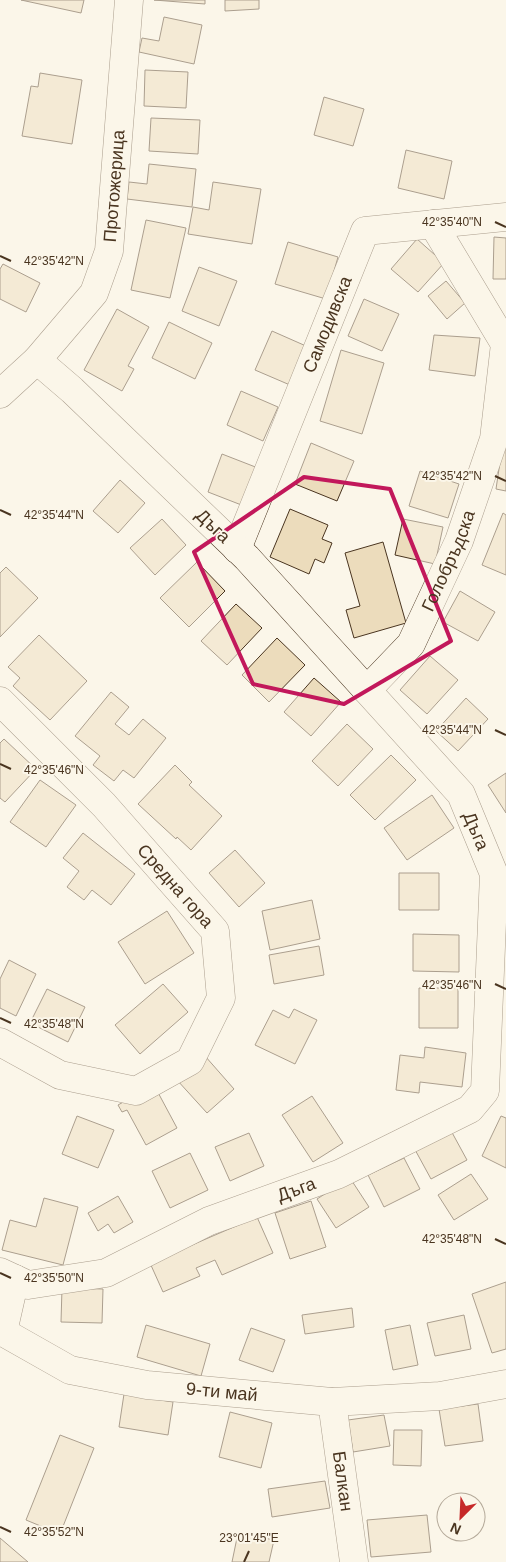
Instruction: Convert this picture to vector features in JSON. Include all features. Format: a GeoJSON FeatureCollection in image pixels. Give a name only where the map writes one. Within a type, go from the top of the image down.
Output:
{"type":"FeatureCollection","features":[{"type":"Feature","properties":{"kind":"street","name":"Протожерица"},"geometry":{"type":"LineString","coordinates":[[0,394],[37,360],[94,293],[108,251],[129,0]]}},
{"type":"Feature","properties":{"kind":"street","name":"Самодивска"},"geometry":{"type":"LineString","coordinates":[[237,549],[365,231],[506,217]]}},
{"type":"Feature","properties":{"kind":"street","name":"Голобръдска"},"geometry":{"type":"LineString","coordinates":[[367,690],[411,644],[459,542],[494,439],[505,344],[433,224]]}},
{"type":"Feature","properties":{"kind":"street","name":"Дъга"},"geometry":{"type":"LineString","coordinates":[[8,1276],[28,1285],[106,1273],[210,1221],[339,1174],[496,1096],[494,874],[461,794],[237,549],[72,390],[37,360]]}},
{"type":"Feature","properties":{"kind":"street","name":"Средна гора"},"geometry":{"type":"LineString","coordinates":[[0,701],[104,805],[215,931],[221,998],[190,1060],[136,1091],[60,1075],[0,1042]]}},
{"type":"Feature","properties":{"kind":"street","name":"9-ти май"},"geometry":{"type":"LineString","coordinates":[[8,1276],[3,1332],[70,1370],[147,1385],[332,1402],[440,1396],[506,1384]]}},
{"type":"Feature","properties":{"kind":"street","name":"Балкан"},"geometry":{"type":"LineString","coordinates":[[332,1402],[354,1562]]}},
{"type":"Feature","properties":{"kind":"highlighted area"},"geometry":{"type":"Polygon","coordinates":[[[304,477],[390,489],[451,641],[344,704],[253,684],[194,552],[304,477]]]}},
{"type":"Feature","properties":{"kind":"building"},"geometry":{"type":"Polygon","coordinates":[[[21,0],[84,0],[81,13],[21,0]]]}},
{"type":"Feature","properties":{"kind":"building"},"geometry":{"type":"Polygon","coordinates":[[[154,0],[205,0],[205,4],[154,0]]]}},
{"type":"Feature","properties":{"kind":"building"},"geometry":{"type":"Polygon","coordinates":[[[225,0],[259,0],[259,9],[225,11],[225,0]]]}},
{"type":"Feature","properties":{"kind":"building"},"geometry":{"type":"Polygon","coordinates":[[[164,17],[202,25],[194,64],[139,52],[142,38],[159,41],[164,17]]]}},
{"type":"Feature","properties":{"kind":"building"},"geometry":{"type":"Polygon","coordinates":[[[145,70],[188,72],[186,108],[144,106],[145,70]]]}},
{"type":"Feature","properties":{"kind":"building"},"geometry":{"type":"Polygon","coordinates":[[[40,73],[82,80],[72,144],[22,136],[31,86],[38,87],[40,73]]]}},
{"type":"Feature","properties":{"kind":"building"},"geometry":{"type":"Polygon","coordinates":[[[324,97],[364,109],[353,146],[314,135],[324,97]]]}},
{"type":"Feature","properties":{"kind":"building"},"geometry":{"type":"Polygon","coordinates":[[[151,118],[200,120],[198,154],[149,151],[151,118]]]}},
{"type":"Feature","properties":{"kind":"building"},"geometry":{"type":"Polygon","coordinates":[[[406,150],[452,161],[444,199],[398,188],[406,150]]]}},
{"type":"Feature","properties":{"kind":"building"},"geometry":{"type":"Polygon","coordinates":[[[149,164],[196,169],[192,207],[127,199],[129,182],[147,184],[149,164]]]}},
{"type":"Feature","properties":{"kind":"building"},"geometry":{"type":"Polygon","coordinates":[[[213,182],[261,189],[252,244],[188,234],[193,207],[209,210],[213,182]]]}},
{"type":"Feature","properties":{"kind":"building"},"geometry":{"type":"Polygon","coordinates":[[[146,220],[186,228],[170,298],[131,290],[146,220]]]}},
{"type":"Feature","properties":{"kind":"building"},"geometry":{"type":"Polygon","coordinates":[[[494,237],[506,238],[506,279],[493,279],[494,237]]]}},
{"type":"Feature","properties":{"kind":"building"},"geometry":{"type":"Polygon","coordinates":[[[417,239],[444,263],[418,292],[391,269],[417,239]]]}},
{"type":"Feature","properties":{"kind":"building"},"geometry":{"type":"Polygon","coordinates":[[[288,242],[338,257],[326,299],[275,284],[288,242]]]}},
{"type":"Feature","properties":{"kind":"building"},"geometry":{"type":"Polygon","coordinates":[[[3,264],[40,283],[26,312],[0,299],[0,269],[3,264]]]}},
{"type":"Feature","properties":{"kind":"building"},"geometry":{"type":"Polygon","coordinates":[[[199,267],[237,281],[219,326],[182,311],[199,267]]]}},
{"type":"Feature","properties":{"kind":"building"},"geometry":{"type":"Polygon","coordinates":[[[446,281],[465,303],[447,319],[428,296],[446,281]]]}},
{"type":"Feature","properties":{"kind":"building"},"geometry":{"type":"Polygon","coordinates":[[[364,299],[399,314],[382,351],[348,336],[364,299]]]}},
{"type":"Feature","properties":{"kind":"building"},"geometry":{"type":"Polygon","coordinates":[[[117,309],[149,327],[128,366],[134,369],[122,391],[84,370],[117,309]]]}},
{"type":"Feature","properties":{"kind":"building"},"geometry":{"type":"Polygon","coordinates":[[[169,322],[212,343],[195,379],[152,358],[169,322]]]}},
{"type":"Feature","properties":{"kind":"building"},"geometry":{"type":"Polygon","coordinates":[[[272,331],[306,346],[290,385],[255,370],[272,331]]]}},
{"type":"Feature","properties":{"kind":"building"},"geometry":{"type":"Polygon","coordinates":[[[434,335],[480,338],[475,376],[429,370],[434,335]]]}},
{"type":"Feature","properties":{"kind":"building"},"geometry":{"type":"Polygon","coordinates":[[[341,350],[384,363],[362,434],[320,421],[341,350]]]}},
{"type":"Feature","properties":{"kind":"building"},"geometry":{"type":"Polygon","coordinates":[[[241,391],[278,407],[263,441],[227,425],[241,391]]]}},
{"type":"Feature","properties":{"kind":"building"},"geometry":{"type":"Polygon","coordinates":[[[503,442],[506,442],[506,491],[496,489],[503,442]]]}},
{"type":"Feature","properties":{"kind":"building"},"geometry":{"type":"Polygon","coordinates":[[[311,443],[354,461],[337,501],[295,484],[311,443]]]}},
{"type":"Feature","properties":{"kind":"building"},"geometry":{"type":"Polygon","coordinates":[[[222,454],[258,468],[244,506],[208,492],[222,454]]]}},
{"type":"Feature","properties":{"kind":"building"},"geometry":{"type":"Polygon","coordinates":[[[420,471],[459,484],[448,518],[409,506],[420,471]]]}},
{"type":"Feature","properties":{"kind":"building"},"geometry":{"type":"Polygon","coordinates":[[[120,480],[145,503],[118,533],[93,511],[120,480]]]}},
{"type":"Feature","properties":{"kind":"building"},"geometry":{"type":"Polygon","coordinates":[[[290,509],[328,525],[322,539],[332,543],[324,563],[315,559],[309,574],[270,557],[290,509]]]}},
{"type":"Feature","properties":{"kind":"building"},"geometry":{"type":"Polygon","coordinates":[[[503,513],[506,515],[506,575],[482,565],[503,513]]]}},
{"type":"Feature","properties":{"kind":"building"},"geometry":{"type":"Polygon","coordinates":[[[162,519],[186,545],[155,575],[130,548],[162,519]]]}},
{"type":"Feature","properties":{"kind":"building"},"geometry":{"type":"Polygon","coordinates":[[[403,519],[443,527],[435,564],[395,555],[403,519]]]}},
{"type":"Feature","properties":{"kind":"building"},"geometry":{"type":"Polygon","coordinates":[[[383,542],[406,623],[354,638],[346,610],[360,606],[345,553],[383,542]]]}},
{"type":"Feature","properties":{"kind":"building"},"geometry":{"type":"Polygon","coordinates":[[[197,562],[225,591],[189,627],[160,598],[197,562]]]}},
{"type":"Feature","properties":{"kind":"building"},"geometry":{"type":"Polygon","coordinates":[[[6,567],[38,598],[0,637],[0,573],[6,567]]]}},
{"type":"Feature","properties":{"kind":"building"},"geometry":{"type":"Polygon","coordinates":[[[460,591],[495,612],[478,641],[443,622],[460,591]]]}},
{"type":"Feature","properties":{"kind":"building"},"geometry":{"type":"Polygon","coordinates":[[[236,604],[262,628],[227,665],[201,641],[236,604]]]}},
{"type":"Feature","properties":{"kind":"building"},"geometry":{"type":"Polygon","coordinates":[[[39,635],[87,681],[50,720],[13,686],[20,678],[8,667],[39,635]]]}},
{"type":"Feature","properties":{"kind":"building"},"geometry":{"type":"Polygon","coordinates":[[[277,638],[305,665],[269,702],[242,675],[277,638]]]}},
{"type":"Feature","properties":{"kind":"building"},"geometry":{"type":"Polygon","coordinates":[[[430,656],[458,680],[427,714],[400,690],[430,656]]]}},
{"type":"Feature","properties":{"kind":"building"},"geometry":{"type":"Polygon","coordinates":[[[314,678],[341,702],[311,736],[284,712],[314,678]]]}},
{"type":"Feature","properties":{"kind":"building"},"geometry":{"type":"Polygon","coordinates":[[[111,692],[129,707],[115,724],[129,735],[143,719],[166,738],[134,778],[123,770],[114,781],[93,765],[100,756],[75,736],[111,692]]]}},
{"type":"Feature","properties":{"kind":"building"},"geometry":{"type":"Polygon","coordinates":[[[466,698],[488,719],[458,751],[436,731],[466,698]]]}},
{"type":"Feature","properties":{"kind":"building"},"geometry":{"type":"Polygon","coordinates":[[[347,724],[373,749],[338,786],[312,761],[347,724]]]}},
{"type":"Feature","properties":{"kind":"building"},"geometry":{"type":"Polygon","coordinates":[[[4,739],[36,769],[5,802],[0,798],[0,743],[4,739]]]}},
{"type":"Feature","properties":{"kind":"building"},"geometry":{"type":"Polygon","coordinates":[[[391,755],[416,780],[375,820],[350,795],[391,755]]]}},
{"type":"Feature","properties":{"kind":"building"},"geometry":{"type":"Polygon","coordinates":[[[175,765],[192,782],[189,785],[222,816],[191,850],[177,837],[176,839],[138,804],[175,765]]]}},
{"type":"Feature","properties":{"kind":"building"},"geometry":{"type":"Polygon","coordinates":[[[506,773],[506,813],[488,785],[506,773]]]}},
{"type":"Feature","properties":{"kind":"building"},"geometry":{"type":"Polygon","coordinates":[[[40,780],[76,805],[46,847],[10,822],[40,780]]]}},
{"type":"Feature","properties":{"kind":"building"},"geometry":{"type":"Polygon","coordinates":[[[432,795],[454,828],[407,860],[384,828],[432,795]]]}},
{"type":"Feature","properties":{"kind":"building"},"geometry":{"type":"Polygon","coordinates":[[[83,833],[135,874],[111,905],[92,890],[84,900],[67,887],[79,871],[63,858],[83,833]]]}},
{"type":"Feature","properties":{"kind":"building"},"geometry":{"type":"Polygon","coordinates":[[[235,850],[265,883],[239,907],[209,873],[235,850]]]}},
{"type":"Feature","properties":{"kind":"building"},"geometry":{"type":"Polygon","coordinates":[[[399,873],[439,873],[439,910],[399,910],[399,873]]]}},
{"type":"Feature","properties":{"kind":"building"},"geometry":{"type":"Polygon","coordinates":[[[312,900],[320,939],[270,950],[262,911],[312,900]]]}},
{"type":"Feature","properties":{"kind":"building"},"geometry":{"type":"Polygon","coordinates":[[[167,911],[194,953],[145,984],[118,942],[167,911]]]}},
{"type":"Feature","properties":{"kind":"building"},"geometry":{"type":"Polygon","coordinates":[[[413,934],[459,935],[459,972],[413,971],[413,934]]]}},
{"type":"Feature","properties":{"kind":"building"},"geometry":{"type":"Polygon","coordinates":[[[319,946],[324,975],[274,984],[269,955],[319,946]]]}},
{"type":"Feature","properties":{"kind":"building"},"geometry":{"type":"Polygon","coordinates":[[[9,960],[36,974],[16,1016],[0,1008],[0,979],[9,960]]]}},
{"type":"Feature","properties":{"kind":"building"},"geometry":{"type":"Polygon","coordinates":[[[163,984],[188,1012],[140,1054],[115,1025],[163,984]]]}},
{"type":"Feature","properties":{"kind":"building"},"geometry":{"type":"Polygon","coordinates":[[[419,988],[458,988],[458,1028],[419,1028],[419,988]]]}},
{"type":"Feature","properties":{"kind":"building"},"geometry":{"type":"Polygon","coordinates":[[[47,989],[85,1007],[68,1042],[30,1023],[47,989]]]}},
{"type":"Feature","properties":{"kind":"building"},"geometry":{"type":"Polygon","coordinates":[[[294,1009],[317,1020],[295,1064],[255,1045],[273,1010],[289,1018],[294,1009]]]}},
{"type":"Feature","properties":{"kind":"building"},"geometry":{"type":"Polygon","coordinates":[[[425,1047],[466,1053],[462,1087],[420,1082],[419,1093],[396,1090],[400,1055],[424,1058],[425,1047]]]}},
{"type":"Feature","properties":{"kind":"building"},"geometry":{"type":"Polygon","coordinates":[[[205,1056],[234,1089],[207,1113],[177,1080],[205,1056]]]}},
{"type":"Feature","properties":{"kind":"building"},"geometry":{"type":"Polygon","coordinates":[[[154,1085],[177,1128],[146,1145],[127,1110],[122,1112],[118,1105],[154,1085]]]}},
{"type":"Feature","properties":{"kind":"building"},"geometry":{"type":"Polygon","coordinates":[[[312,1096],[343,1143],[313,1162],[282,1115],[312,1096]]]}},
{"type":"Feature","properties":{"kind":"building"},"geometry":{"type":"Polygon","coordinates":[[[77,1116],[114,1130],[98,1168],[62,1154],[77,1116]]]}},
{"type":"Feature","properties":{"kind":"building"},"geometry":{"type":"Polygon","coordinates":[[[501,1116],[506,1118],[506,1168],[482,1156],[501,1116]]]}},
{"type":"Feature","properties":{"kind":"building"},"geometry":{"type":"Polygon","coordinates":[[[449,1127],[467,1160],[431,1179],[413,1146],[449,1127]]]}},
{"type":"Feature","properties":{"kind":"building"},"geometry":{"type":"Polygon","coordinates":[[[249,1133],[264,1166],[230,1181],[215,1147],[249,1133]]]}},
{"type":"Feature","properties":{"kind":"building"},"geometry":{"type":"Polygon","coordinates":[[[190,1153],[208,1190],[170,1208],[152,1171],[190,1153]]]}},
{"type":"Feature","properties":{"kind":"building"},"geometry":{"type":"Polygon","coordinates":[[[404,1158],[420,1189],[384,1207],[368,1175],[404,1158]]]}},
{"type":"Feature","properties":{"kind":"building"},"geometry":{"type":"Polygon","coordinates":[[[471,1174],[488,1199],[454,1220],[438,1195],[471,1174]]]}},
{"type":"Feature","properties":{"kind":"building"},"geometry":{"type":"Polygon","coordinates":[[[350,1178],[369,1207],[336,1228],[317,1199],[350,1178]]]}},
{"type":"Feature","properties":{"kind":"building"},"geometry":{"type":"Polygon","coordinates":[[[118,1196],[133,1222],[114,1233],[108,1224],[98,1231],[88,1213],[118,1196]]]}},
{"type":"Feature","properties":{"kind":"building"},"geometry":{"type":"Polygon","coordinates":[[[44,1198],[78,1207],[63,1265],[2,1250],[10,1220],[36,1227],[44,1198]]]}},
{"type":"Feature","properties":{"kind":"building"},"geometry":{"type":"Polygon","coordinates":[[[311,1201],[326,1247],[290,1259],[275,1213],[311,1201]]]}},
{"type":"Feature","properties":{"kind":"building"},"geometry":{"type":"Polygon","coordinates":[[[257,1217],[273,1253],[222,1275],[215,1260],[196,1268],[200,1276],[163,1292],[150,1263],[257,1217]]]}},
{"type":"Feature","properties":{"kind":"building"},"geometry":{"type":"Polygon","coordinates":[[[506,1282],[506,1349],[492,1353],[472,1294],[506,1282]]]}},
{"type":"Feature","properties":{"kind":"building"},"geometry":{"type":"Polygon","coordinates":[[[62,1288],[103,1289],[102,1323],[61,1322],[62,1288]]]}},
{"type":"Feature","properties":{"kind":"building"},"geometry":{"type":"Polygon","coordinates":[[[352,1308],[354,1327],[305,1334],[302,1315],[352,1308]]]}},
{"type":"Feature","properties":{"kind":"building"},"geometry":{"type":"Polygon","coordinates":[[[464,1315],[471,1349],[435,1356],[427,1323],[464,1315]]]}},
{"type":"Feature","properties":{"kind":"building"},"geometry":{"type":"Polygon","coordinates":[[[146,1325],[210,1344],[201,1376],[137,1357],[146,1325]]]}},
{"type":"Feature","properties":{"kind":"building"},"geometry":{"type":"Polygon","coordinates":[[[410,1325],[418,1365],[393,1370],[385,1330],[410,1325]]]}},
{"type":"Feature","properties":{"kind":"building"},"geometry":{"type":"Polygon","coordinates":[[[251,1328],[285,1340],[273,1372],[239,1360],[251,1328]]]}},
{"type":"Feature","properties":{"kind":"building"},"geometry":{"type":"Polygon","coordinates":[[[124,1394],[173,1402],[168,1435],[119,1427],[124,1394]]]}},
{"type":"Feature","properties":{"kind":"building"},"geometry":{"type":"Polygon","coordinates":[[[478,1404],[483,1441],[445,1446],[439,1409],[478,1404]]]}},
{"type":"Feature","properties":{"kind":"building"},"geometry":{"type":"Polygon","coordinates":[[[230,1412],[272,1423],[261,1468],[219,1457],[230,1412]]]}},
{"type":"Feature","properties":{"kind":"building"},"geometry":{"type":"Polygon","coordinates":[[[384,1415],[390,1446],[353,1452],[348,1420],[384,1415]]]}},
{"type":"Feature","properties":{"kind":"building"},"geometry":{"type":"Polygon","coordinates":[[[394,1430],[422,1430],[421,1466],[393,1465],[394,1430]]]}},
{"type":"Feature","properties":{"kind":"building"},"geometry":{"type":"Polygon","coordinates":[[[60,1435],[94,1448],[60,1534],[26,1520],[60,1435]]]}},
{"type":"Feature","properties":{"kind":"building"},"geometry":{"type":"Polygon","coordinates":[[[325,1481],[330,1508],[272,1517],[268,1489],[325,1481]]]}},
{"type":"Feature","properties":{"kind":"building"},"geometry":{"type":"Polygon","coordinates":[[[427,1515],[431,1552],[371,1557],[367,1520],[427,1515]]]}},
{"type":"Feature","properties":{"kind":"building"},"geometry":{"type":"Polygon","coordinates":[[[238,1533],[274,1540],[269,1562],[232,1562],[238,1533]]]}},
{"type":"Feature","properties":{"kind":"building"},"geometry":{"type":"Polygon","coordinates":[[[0,1538],[28,1562],[0,1562],[0,1538]]]}}]}
